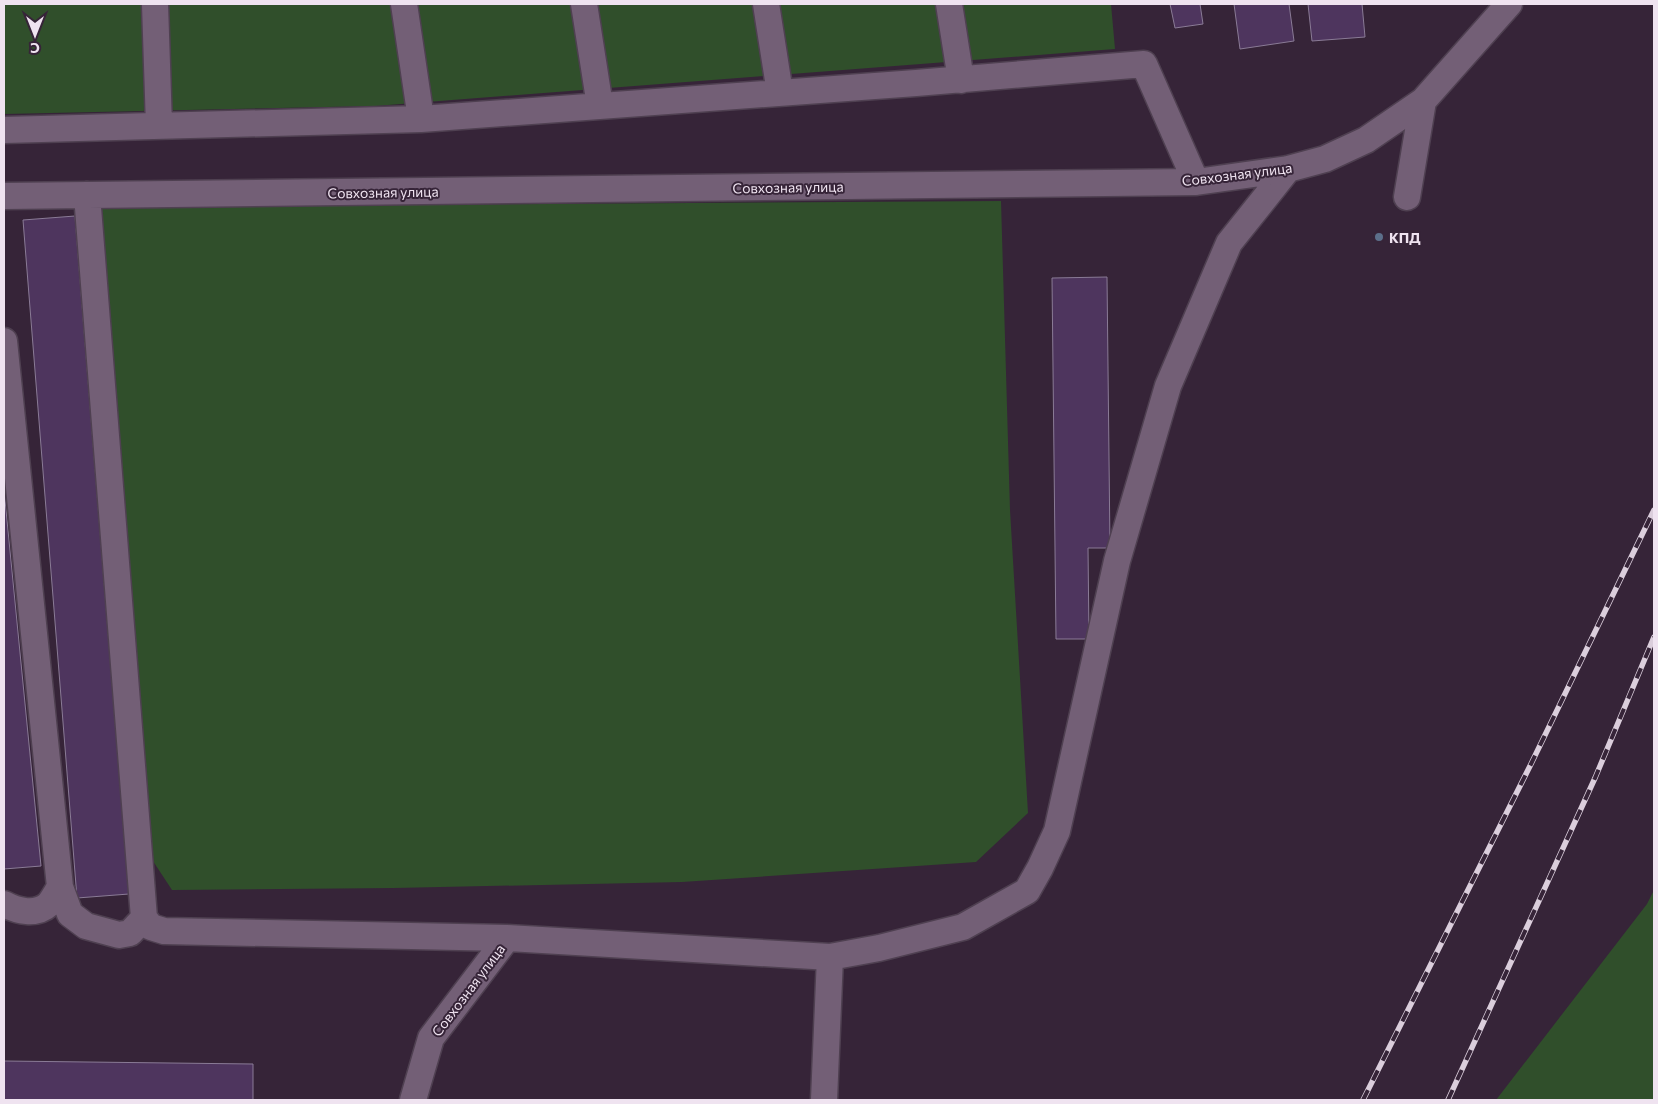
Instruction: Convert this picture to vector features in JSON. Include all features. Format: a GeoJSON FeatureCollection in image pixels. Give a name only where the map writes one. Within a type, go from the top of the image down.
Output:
{"type":"FeatureCollection","features":[{"type":"Feature","properties":{"kind":"street"},"geometry":{"type":"LineString","coordinates":[[155,4],[159,126]]}},
{"type":"Feature","properties":{"kind":"street"},"geometry":{"type":"LineString","coordinates":[[404,4],[421,119]]}},
{"type":"Feature","properties":{"kind":"street"},"geometry":{"type":"LineString","coordinates":[[584,4],[600,106]]}},
{"type":"Feature","properties":{"kind":"street"},"geometry":{"type":"LineString","coordinates":[[766,4],[780,93]]}},
{"type":"Feature","properties":{"kind":"street"},"geometry":{"type":"LineString","coordinates":[[949,4],[961,80]]}},
{"type":"Feature","properties":{"kind":"street","name":"Совхозная улица"},"geometry":{"type":"LineString","coordinates":[[4,196],[1196,182],[1288,169],[1325,159],[1366,140],[1423,101],[1510,4]]}},
{"type":"Feature","properties":{"kind":"street"},"geometry":{"type":"LineString","coordinates":[[4,130],[421,119],[961,80],[1144,64],[1196,182]]}},
{"type":"Feature","properties":{"kind":"street"},"geometry":{"type":"LineString","coordinates":[[1407,196],[1423,101]]}},
{"type":"Feature","properties":{"kind":"street"},"geometry":{"type":"LineString","coordinates":[[87,195],[144,918],[151,927],[164,931],[507,938],[830,956],[879,948],[963,927],[1027,891],[1040,868],[1056,831],[1117,561],[1168,386],[1229,243],[1288,169]]}},
{"type":"Feature","properties":{"kind":"street"},"geometry":{"type":"LineString","coordinates":[[4,341],[60,887],[70,914],[86,926],[119,935],[130,933],[144,918]]}},
{"type":"Feature","properties":{"kind":"street"},"geometry":{"type":"LineString","coordinates":[[4,904],[15,910],[34,911],[48,905],[60,887]]}},
{"type":"Feature","properties":{"kind":"street","name":"Совхозная улица"},"geometry":{"type":"LineString","coordinates":[[413,1100],[432,1038],[507,938]]}},
{"type":"Feature","properties":{"kind":"street"},"geometry":{"type":"LineString","coordinates":[[824,1100],[830,956]]}},
{"type":"Feature","properties":{"kind":"green space"},"geometry":{"type":"Polygon","coordinates":[[[4,4],[1111,4],[1115,49],[375,106],[4,114],[4,4]]]}},
{"type":"Feature","properties":{"kind":"green space"},"geometry":{"type":"Polygon","coordinates":[[[1001,201],[1010,510],[1028,813],[976,862],[682,882],[172,890],[149,855],[98,207],[1001,201]]]}},
{"type":"Feature","properties":{"kind":"green space"},"geometry":{"type":"Polygon","coordinates":[[[1654,890],[1654,1100],[1496,1100],[1647,904],[1654,890]]]}},
{"type":"Feature","properties":{"kind":"building"},"geometry":{"type":"Polygon","coordinates":[[[1170,4],[1200,4],[1203,24],[1175,28],[1170,4]]]}},
{"type":"Feature","properties":{"kind":"building"},"geometry":{"type":"Polygon","coordinates":[[[1234,4],[1289,4],[1294,41],[1240,49],[1234,4]]]}},
{"type":"Feature","properties":{"kind":"building"},"geometry":{"type":"Polygon","coordinates":[[[1308,4],[1362,4],[1365,37],[1312,41],[1308,4]]]}},
{"type":"Feature","properties":{"kind":"building"},"geometry":{"type":"Polygon","coordinates":[[[75,216],[129,894],[77,898],[23,220],[75,216]]]}},
{"type":"Feature","properties":{"kind":"building"},"geometry":{"type":"Polygon","coordinates":[[[1107,277],[1110,548],[1088,548],[1089,639],[1056,639],[1052,278],[1107,277]]]}},
{"type":"Feature","properties":{"kind":"building"},"geometry":{"type":"Polygon","coordinates":[[[4,490],[41,866],[4,869],[4,490]]]}},
{"type":"Feature","properties":{"kind":"building"},"geometry":{"type":"Polygon","coordinates":[[[4,1061],[253,1064],[253,1100],[4,1100],[4,1061]]]}},
{"type":"Feature","properties":{"kind":"railway"},"geometry":{"type":"LineString","coordinates":[[1363,1100],[1531,764],[1654,510]]}},
{"type":"Feature","properties":{"kind":"railway"},"geometry":{"type":"LineString","coordinates":[[1448,1100],[1595,778],[1654,637]]}},
{"type":"Feature","properties":{"kind":"place","name":"КПД"},"geometry":{"type":"Point","coordinates":[1379,237]}}]}
